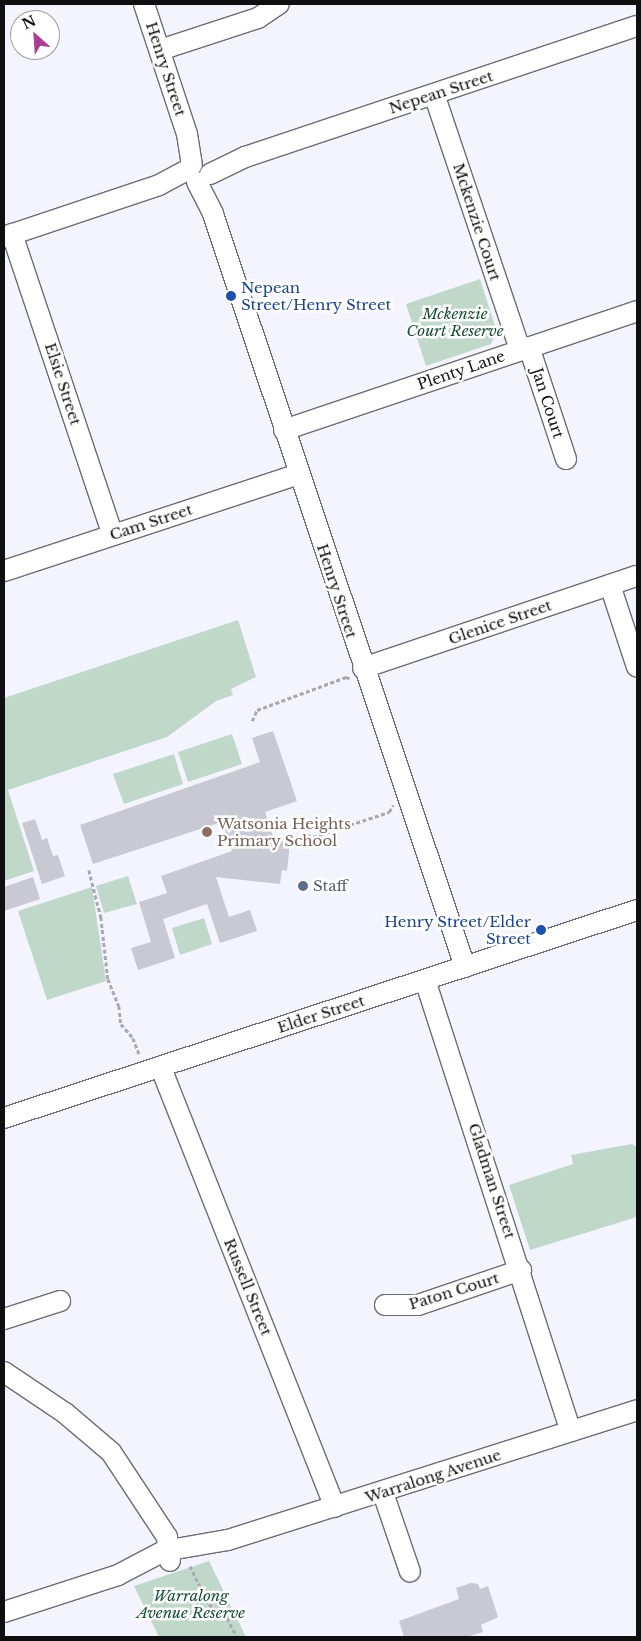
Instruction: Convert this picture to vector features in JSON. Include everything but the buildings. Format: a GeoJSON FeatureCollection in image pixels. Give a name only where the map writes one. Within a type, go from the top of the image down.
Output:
{"type":"FeatureCollection","features":[{"type":"Feature","properties":{"kind":"street","name":"Henry Street"},"geometry":{"type":"LineString","coordinates":[[144,4],[299,474],[360,675],[465,967]]}},
{"type":"Feature","properties":{"kind":"street"},"geometry":{"type":"LineString","coordinates":[[160,50],[258,18],[279,4]]}},
{"type":"Feature","properties":{"kind":"street","name":"Nepean Street"},"geometry":{"type":"LineString","coordinates":[[8,235],[637,26]]}},
{"type":"Feature","properties":{"kind":"street","name":"Mckenzie Court"},"geometry":{"type":"LineString","coordinates":[[434,94],[524,349]]}},
{"type":"Feature","properties":{"kind":"street","name":"Elsie Street"},"geometry":{"type":"LineString","coordinates":[[8,235],[113,535]]}},
{"type":"Feature","properties":{"kind":"street","name":"Plenty Lane"},"geometry":{"type":"LineString","coordinates":[[284,430],[637,311]]}},
{"type":"Feature","properties":{"kind":"street","name":"Jan Court"},"geometry":{"type":"LineString","coordinates":[[524,349],[566,459]]}},
{"type":"Feature","properties":{"kind":"street","name":"Cam Street"},"geometry":{"type":"LineString","coordinates":[[4,571],[299,474]]}},
{"type":"Feature","properties":{"kind":"street","name":"Glenice Street"},"geometry":{"type":"LineString","coordinates":[[360,675],[637,576]]}},
{"type":"Feature","properties":{"kind":"street"},"geometry":{"type":"LineString","coordinates":[[610,585],[637,668]]}},
{"type":"Feature","properties":{"kind":"street","name":"Elder Street"},"geometry":{"type":"LineString","coordinates":[[4,1118],[161,1068],[637,910]]}},
{"type":"Feature","properties":{"kind":"street","name":"Gladman Street"},"geometry":{"type":"LineString","coordinates":[[425,980],[575,1430]]}},
{"type":"Feature","properties":{"kind":"street","name":"Russell Street"},"geometry":{"type":"LineString","coordinates":[[161,1068],[335,1507]]}},
{"type":"Feature","properties":{"kind":"street","name":"Paton Court"},"geometry":{"type":"LineString","coordinates":[[385,1305],[418,1305],[521,1270]]}},
{"type":"Feature","properties":{"kind":"street"},"geometry":{"type":"LineString","coordinates":[[4,1319],[60,1301]]}},
{"type":"Feature","properties":{"kind":"street"},"geometry":{"type":"LineString","coordinates":[[4,1372],[96,1437],[125,1468],[154,1517],[168,1554]]}},
{"type":"Feature","properties":{"kind":"street","name":"Warralong Avenue"},"geometry":{"type":"LineString","coordinates":[[4,1612],[118,1575],[168,1554],[228,1540],[637,1410]]}},
{"type":"Feature","properties":{"kind":"street"},"geometry":{"type":"LineString","coordinates":[[383,1492],[410,1572]]}},
{"type":"Feature","properties":{"kind":"path"},"geometry":{"type":"LineString","coordinates":[[252,721],[257,710],[346,677],[360,675]]}},
{"type":"Feature","properties":{"kind":"path"},"geometry":{"type":"LineString","coordinates":[[307,835],[312,837],[389,812],[395,802]]}},
{"type":"Feature","properties":{"kind":"path"},"geometry":{"type":"LineString","coordinates":[[89,870],[101,918],[108,979],[119,1006],[120,1022],[133,1038],[142,1059]]}},
{"type":"Feature","properties":{"kind":"path"},"geometry":{"type":"LineString","coordinates":[[190,1566],[210,1604],[227,1618],[236,1637]]}},
{"type":"Feature","properties":{"kind":"green space","name":"Mckenzie Court Reserve"},"geometry":{"type":"Polygon","coordinates":[[[480,279],[497,332],[491,344],[426,366],[406,304],[480,279]]]}},
{"type":"Feature","properties":{"kind":"green space"},"geometry":{"type":"Polygon","coordinates":[[[238,620],[256,677],[231,689],[233,695],[216,701],[167,737],[8,790],[34,871],[4,881],[4,698],[238,620]]]}},
{"type":"Feature","properties":{"kind":"green space"},"geometry":{"type":"Polygon","coordinates":[[[232,734],[242,764],[188,782],[178,752],[232,734]]]}},
{"type":"Feature","properties":{"kind":"green space"},"geometry":{"type":"Polygon","coordinates":[[[174,754],[183,784],[124,804],[113,774],[174,754]]]}},
{"type":"Feature","properties":{"kind":"green space"},"geometry":{"type":"Polygon","coordinates":[[[128,876],[137,904],[104,913],[96,886],[128,876]]]}},
{"type":"Feature","properties":{"kind":"green space"},"geometry":{"type":"Polygon","coordinates":[[[92,887],[106,981],[47,1000],[18,911],[92,887]]]}},
{"type":"Feature","properties":{"kind":"green space"},"geometry":{"type":"Polygon","coordinates":[[[204,918],[212,944],[180,955],[172,928],[204,918]]]}},
{"type":"Feature","properties":{"kind":"green space"},"geometry":{"type":"Polygon","coordinates":[[[632,1144],[637,1147],[637,1217],[530,1250],[509,1185],[573,1164],[571,1155],[632,1144]]]}},
{"type":"Feature","properties":{"kind":"green space","name":"Warralong Avenue Reserve"},"geometry":{"type":"Polygon","coordinates":[[[209,1561],[246,1637],[159,1637],[134,1586],[209,1561]]]}},
{"type":"Feature","properties":{"kind":"place","name":"Nepean Street/Henry Street"},"geometry":{"type":"Point","coordinates":[231,296]}},
{"type":"Feature","properties":{"kind":"place","name":"Watsonia Heights Primary School"},"geometry":{"type":"Point","coordinates":[207,832]}},
{"type":"Feature","properties":{"kind":"place","name":"Staff"},"geometry":{"type":"Point","coordinates":[303,886]}},
{"type":"Feature","properties":{"kind":"place","name":"Henry Street/Elder Street"},"geometry":{"type":"Point","coordinates":[541,930]}}]}
